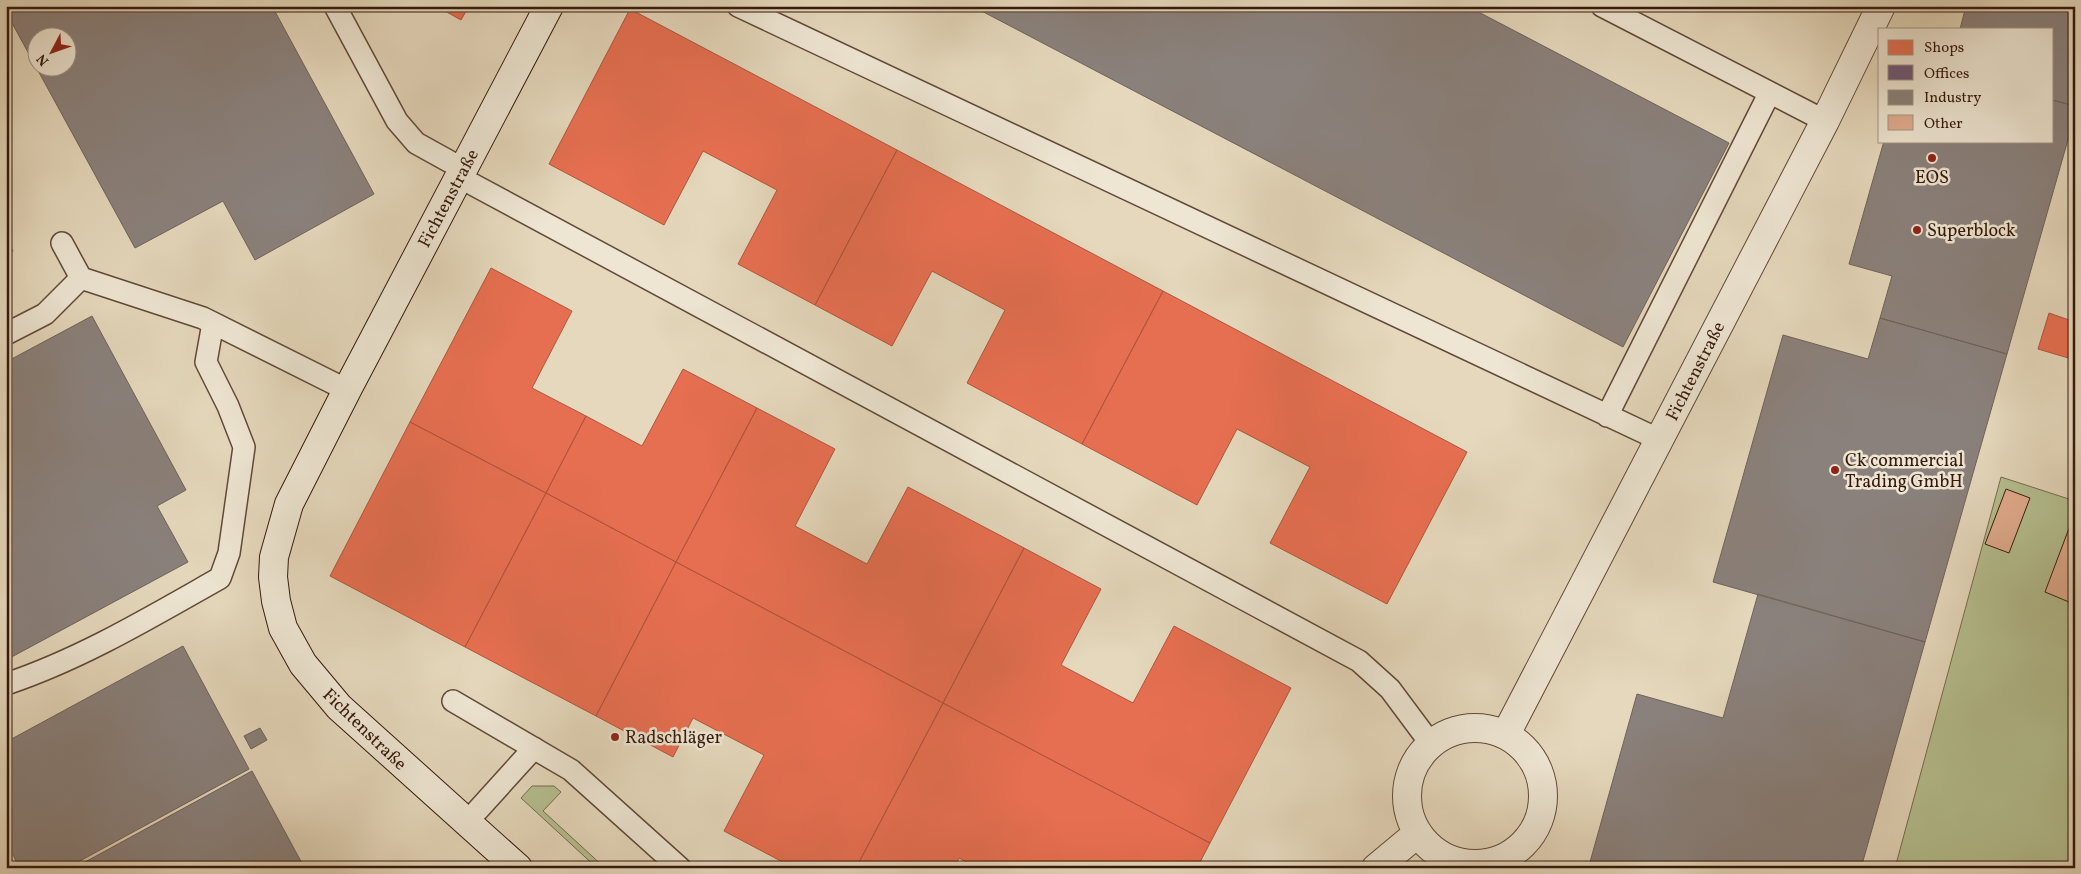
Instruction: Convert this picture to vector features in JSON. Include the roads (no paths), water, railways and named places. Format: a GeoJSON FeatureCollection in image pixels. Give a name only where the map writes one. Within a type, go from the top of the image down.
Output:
{"type":"FeatureCollection","features":[{"type":"Feature","properties":{"kind":"street","name":"Fichtenstraße"},"geometry":{"type":"LineString","coordinates":[[518,868],[338,707],[303,664],[283,628],[273,577],[274,557],[289,504],[549,6]]}},
{"type":"Feature","properties":{"kind":"street","name":"Fichtenstraße"},"geometry":{"type":"LineString","coordinates":[[1506,734],[1825,121],[1881,6]]}},
{"type":"Feature","properties":{"kind":"street"},"geometry":{"type":"LineString","coordinates":[[1467,728],[1487,728],[1506,734],[1521,745],[1533,760],[1541,777],[1544,795],[1541,814],[1534,832],[1509,862],[1468,864],[1448,858],[1432,848],[1418,833],[1410,815],[1407,796],[1410,776],[1418,758],[1431,744],[1448,733],[1467,728]]}},
{"type":"Feature","properties":{"kind":"street"},"geometry":{"type":"LineString","coordinates":[[1376,868],[1418,833]]}},
{"type":"Feature","properties":{"kind":"lane"},"geometry":{"type":"LineString","coordinates":[[335,6],[397,121],[416,142],[461,173],[1359,661],[1390,689],[1431,744]]}},
{"type":"Feature","properties":{"kind":"lane"},"geometry":{"type":"LineString","coordinates":[[738,6],[1660,440]]}},
{"type":"Feature","properties":{"kind":"lane"},"geometry":{"type":"LineString","coordinates":[[1602,6],[1769,94],[1825,121]]}},
{"type":"Feature","properties":{"kind":"lane"},"geometry":{"type":"LineString","coordinates":[[1607,416],[1769,94]]}},
{"type":"Feature","properties":{"kind":"lane"},"geometry":{"type":"LineString","coordinates":[[62,243],[81,278],[213,323],[347,390]]}},
{"type":"Feature","properties":{"kind":"lane"},"geometry":{"type":"LineString","coordinates":[[6,334],[45,314],[81,278]]}},
{"type":"Feature","properties":{"kind":"lane"},"geometry":{"type":"LineString","coordinates":[[6,684],[39,673],[127,630],[220,578],[229,553],[244,447],[228,406],[206,362],[213,323]]}},
{"type":"Feature","properties":{"kind":"lane"},"geometry":{"type":"LineString","coordinates":[[453,701],[571,770],[680,868]]}},
{"type":"Feature","properties":{"kind":"lane"},"geometry":{"type":"LineString","coordinates":[[467,822],[534,748]]}},
{"type":"Feature","properties":{"kind":"place","name":"EOS"},"geometry":{"type":"Point","coordinates":[1932,158]}},
{"type":"Feature","properties":{"kind":"place","name":"Superblock"},"geometry":{"type":"Point","coordinates":[1917,230]}},
{"type":"Feature","properties":{"kind":"place","name":"Ck commercial Trading GmbH"},"geometry":{"type":"Point","coordinates":[1835,470]}},
{"type":"Feature","properties":{"kind":"place","name":"Radschläger"},"geometry":{"type":"Point","coordinates":[615,737]}}]}
